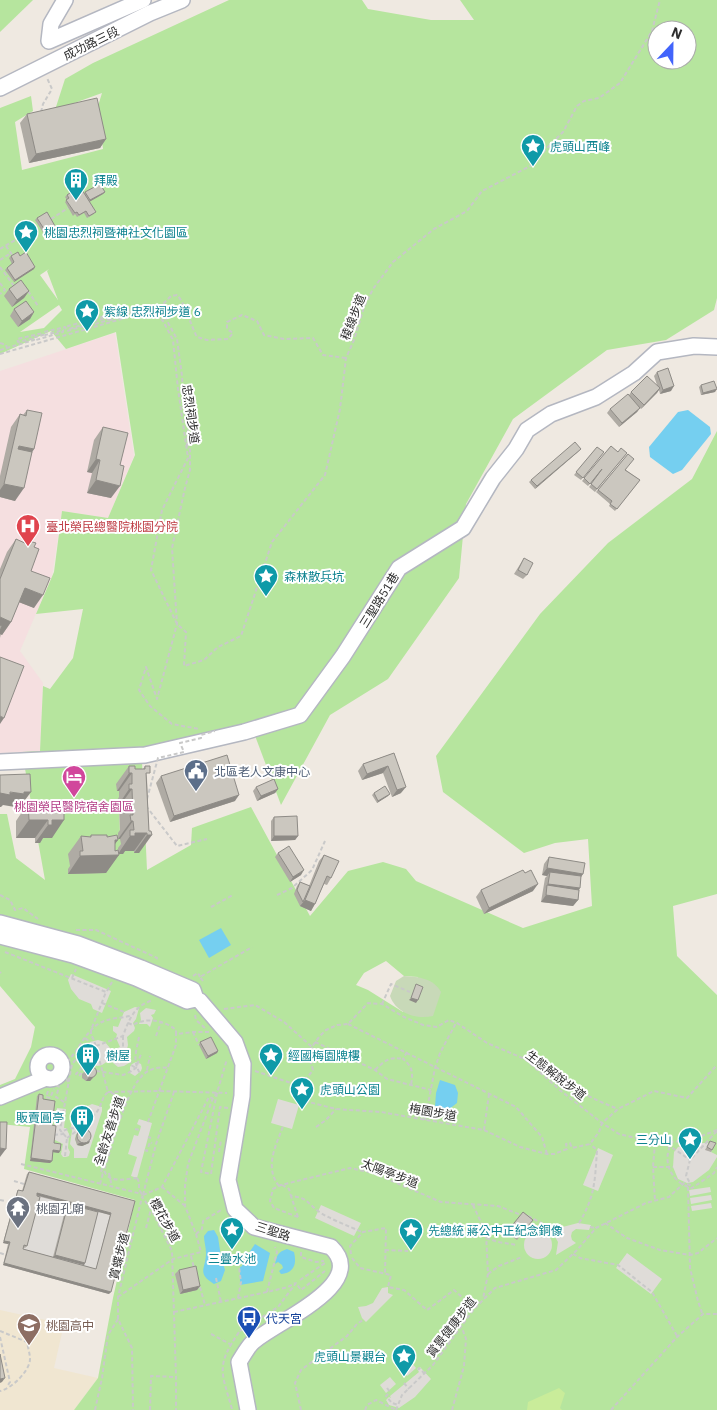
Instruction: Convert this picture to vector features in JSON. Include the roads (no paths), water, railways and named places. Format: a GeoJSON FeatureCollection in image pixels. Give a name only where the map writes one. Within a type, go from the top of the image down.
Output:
{"type":"FeatureCollection","features":[{"type":"Feature","properties":{"kind":"street"},"geometry":{"type":"LineString","coordinates":[[65,0],[52,24],[49,41],[145,5]]}},
{"type":"Feature","properties":{"kind":"street","name":"成功路三段"},"geometry":{"type":"LineString","coordinates":[[0,88],[42,67],[145,5],[182,0]]}},
{"type":"Feature","properties":{"kind":"street","name":"三聖路51巷"},"geometry":{"type":"LineString","coordinates":[[0,762],[145,754],[244,732],[300,715],[343,656],[399,568],[464,528],[493,478],[516,449],[527,430],[551,414],[596,397],[634,373],[658,352],[694,346],[717,347]]}},
{"type":"Feature","properties":{"kind":"street","name":"三聖路"},"geometry":{"type":"LineString","coordinates":[[0,923],[78,944],[193,990],[196,999],[206,1007],[234,1042],[243,1064],[242,1096],[228,1180],[235,1209],[254,1226],[330,1247],[338,1254],[341,1262],[337,1277],[324,1295],[252,1343],[239,1362],[248,1410]]}},
{"type":"Feature","properties":{"kind":"street"},"geometry":{"type":"LineString","coordinates":[[0,936],[73,955],[136,978],[187,1001],[196,999]]}},
{"type":"Feature","properties":{"kind":"street"},"geometry":{"type":"LineString","coordinates":[[0,1097],[47,1084],[38,1069],[39,1062],[43,1058],[54,1056],[65,1063]]}},
{"type":"Feature","properties":{"kind":"water"},"geometry":{"type":"Polygon","coordinates":[[[688,410],[710,427],[711,434],[682,470],[673,474],[650,457],[649,447],[678,412],[688,410]]]}},
{"type":"Feature","properties":{"kind":"water"},"geometry":{"type":"Polygon","coordinates":[[[221,928],[231,945],[209,958],[199,940],[221,928]]]}},
{"type":"Feature","properties":{"kind":"water"},"geometry":{"type":"Polygon","coordinates":[[[440,1080],[455,1085],[458,1093],[457,1103],[448,1110],[435,1107],[436,1093],[440,1080]]]}},
{"type":"Feature","properties":{"kind":"water","name":"三疊水池"},"geometry":{"type":"Polygon","coordinates":[[[214,1230],[218,1237],[225,1270],[221,1281],[214,1284],[205,1277],[203,1270],[206,1258],[204,1236],[208,1231],[214,1230]]]}},
{"type":"Feature","properties":{"kind":"water","name":"三疊水池"},"geometry":{"type":"Polygon","coordinates":[[[255,1244],[270,1253],[263,1281],[240,1285],[240,1267],[255,1244]]]}},
{"type":"Feature","properties":{"kind":"water","name":"三疊水池"},"geometry":{"type":"Polygon","coordinates":[[[287,1249],[294,1252],[295,1264],[292,1270],[281,1274],[279,1271],[283,1268],[282,1265],[278,1262],[275,1264],[277,1256],[287,1249]]]}},
{"type":"Feature","properties":{"kind":"place","name":"虎頭山西峰"},"geometry":{"type":"Point","coordinates":[533,167]}},
{"type":"Feature","properties":{"kind":"place","name":"拜殿"},"geometry":{"type":"Point","coordinates":[76,201]}},
{"type":"Feature","properties":{"kind":"place","name":"桃園忠烈祠暨神社文化園區"},"geometry":{"type":"Point","coordinates":[26,253]}},
{"type":"Feature","properties":{"kind":"place","name":"紫線 忠烈祠步道 6"},"geometry":{"type":"Point","coordinates":[87,332]}},
{"type":"Feature","properties":{"kind":"place","name":"臺北榮民總醫院桃園分院"},"geometry":{"type":"Point","coordinates":[28,547]}},
{"type":"Feature","properties":{"kind":"place","name":"森林散兵坑"},"geometry":{"type":"Point","coordinates":[266,597]}},
{"type":"Feature","properties":{"kind":"place","name":"北區老人文康中心"},"geometry":{"type":"Point","coordinates":[196,792]}},
{"type":"Feature","properties":{"kind":"place","name":"桃園榮民醫院宿舍園區"},"geometry":{"type":"Point","coordinates":[74,798]}},
{"type":"Feature","properties":{"kind":"place","name":"樹屋"},"geometry":{"type":"Point","coordinates":[88,1076]}},
{"type":"Feature","properties":{"kind":"place","name":"經國梅園牌樓"},"geometry":{"type":"Point","coordinates":[271,1076]}},
{"type":"Feature","properties":{"kind":"place","name":"虎頭山公園"},"geometry":{"type":"Point","coordinates":[302,1110]}},
{"type":"Feature","properties":{"kind":"place","name":"販賣圓亭"},"geometry":{"type":"Point","coordinates":[82,1138]}},
{"type":"Feature","properties":{"kind":"place","name":"三分山"},"geometry":{"type":"Point","coordinates":[690,1160]}},
{"type":"Feature","properties":{"kind":"place","name":"桃園孔廟"},"geometry":{"type":"Point","coordinates":[18,1229]}},
{"type":"Feature","properties":{"kind":"place","name":"三疊水池"},"geometry":{"type":"Point","coordinates":[232,1250]}},
{"type":"Feature","properties":{"kind":"place","name":"先總統 蔣公中正紀念銅像"},"geometry":{"type":"Point","coordinates":[411,1251]}},
{"type":"Feature","properties":{"kind":"place","name":"代天宮"},"geometry":{"type":"Point","coordinates":[249,1339]}},
{"type":"Feature","properties":{"kind":"place","name":"桃園高中"},"geometry":{"type":"Point","coordinates":[29,1346]}},
{"type":"Feature","properties":{"kind":"place","name":"虎頭山景觀台"},"geometry":{"type":"Point","coordinates":[404,1377]}}]}
